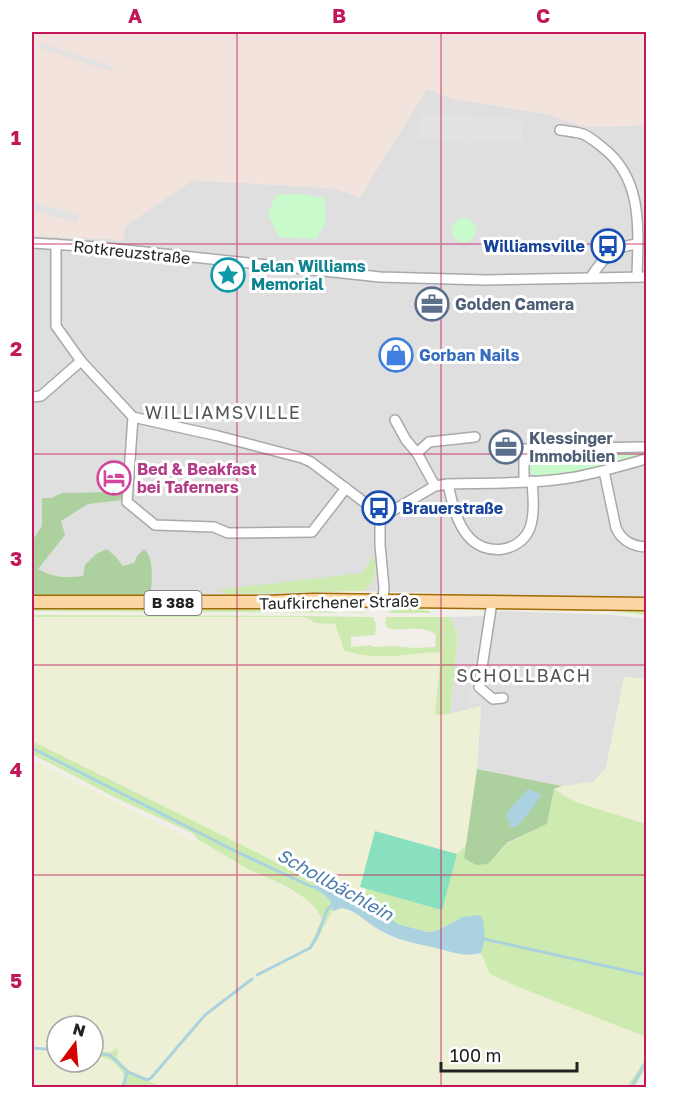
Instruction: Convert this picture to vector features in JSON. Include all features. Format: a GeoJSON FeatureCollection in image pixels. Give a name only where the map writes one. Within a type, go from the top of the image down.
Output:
{"type":"FeatureCollection","features":[{"type":"Feature","properties":{"kind":"main road","name":"Taufkirchener Straße"},"geometry":{"type":"LineString","coordinates":[[32,602],[242,603],[383,600],[646,604]]}},
{"type":"Feature","properties":{"kind":"street","name":"Rotkreuzstraße"},"geometry":{"type":"LineString","coordinates":[[32,243],[98,247],[380,277],[486,280],[642,277],[637,208],[632,188],[618,163],[605,149],[585,135],[560,130]]}},
{"type":"Feature","properties":{"kind":"street"},"geometry":{"type":"LineString","coordinates":[[56,244],[56,326],[81,361],[133,417],[302,458],[311,462],[372,507],[380,518],[383,600]]}},
{"type":"Feature","properties":{"kind":"street"},"geometry":{"type":"LineString","coordinates":[[591,277],[600,263],[615,249],[638,244]]}},
{"type":"Feature","properties":{"kind":"street"},"geometry":{"type":"LineString","coordinates":[[32,397],[41,396],[81,361]]}},
{"type":"Feature","properties":{"kind":"street"},"geometry":{"type":"LineString","coordinates":[[133,417],[127,502],[155,525],[214,527],[228,533],[312,532],[346,488]]}},
{"type":"Feature","properties":{"kind":"street"},"geometry":{"type":"LineString","coordinates":[[395,420],[435,486]]}},
{"type":"Feature","properties":{"kind":"street"},"geometry":{"type":"LineString","coordinates":[[417,453],[429,442],[475,436]]}},
{"type":"Feature","properties":{"kind":"street"},"geometry":{"type":"LineString","coordinates":[[448,484],[455,512],[466,534],[482,546],[499,551],[519,543],[529,530],[533,513],[524,448],[646,447]]}},
{"type":"Feature","properties":{"kind":"street"},"geometry":{"type":"LineString","coordinates":[[380,518],[435,486],[568,478],[646,459]]}},
{"type":"Feature","properties":{"kind":"street"},"geometry":{"type":"LineString","coordinates":[[604,471],[618,533],[626,542],[646,547]]}},
{"type":"Feature","properties":{"kind":"street"},"geometry":{"type":"LineString","coordinates":[[492,602],[479,687],[493,699],[503,698]]}},
{"type":"Feature","properties":{"kind":"shaded area"},"geometry":{"type":"Polygon","coordinates":[[[32,32],[646,32],[646,125],[587,127],[546,114],[453,99],[427,88],[360,197],[331,188],[193,180],[125,226],[123,240],[32,235],[32,32]]]}},
{"type":"Feature","properties":{"kind":"shaded area"},"geometry":{"type":"Polygon","coordinates":[[[42,43],[114,67],[110,71],[38,47],[42,43]]]}},
{"type":"Feature","properties":{"kind":"shaded area"},"geometry":{"type":"Polygon","coordinates":[[[427,88],[453,99],[547,114],[587,127],[646,125],[646,598],[521,597],[347,591],[244,597],[32,597],[32,235],[76,238],[125,226],[193,180],[331,188],[360,197],[427,88]]]}},
{"type":"Feature","properties":{"kind":"shaded area"},"geometry":{"type":"Polygon","coordinates":[[[419,114],[516,117],[516,121],[522,121],[522,142],[462,143],[461,141],[419,139],[419,114]]]}},
{"type":"Feature","properties":{"kind":"shaded area"},"geometry":{"type":"Polygon","coordinates":[[[32,198],[34,202],[79,215],[78,223],[32,210],[32,198]]]}},
{"type":"Feature","properties":{"kind":"shaded area"},"geometry":{"type":"Polygon","coordinates":[[[501,611],[614,615],[646,619],[646,679],[624,677],[606,768],[593,782],[562,786],[477,769],[481,706],[450,714],[458,635],[450,617],[485,616],[501,611]]]}},
{"type":"Feature","properties":{"kind":"shaded area"},"geometry":{"type":"Polygon","coordinates":[[[476,641],[483,642],[477,689],[481,703],[471,704],[469,694],[476,641]]]}},
{"type":"Feature","properties":{"kind":"green space"},"geometry":{"type":"Polygon","coordinates":[[[300,194],[325,198],[326,223],[316,239],[279,237],[268,214],[276,195],[300,194]]]}},
{"type":"Feature","properties":{"kind":"green space"},"geometry":{"type":"Polygon","coordinates":[[[464,218],[473,221],[476,230],[473,239],[464,242],[455,239],[452,230],[455,221],[464,218]]]}},
{"type":"Feature","properties":{"kind":"green space"},"geometry":{"type":"Polygon","coordinates":[[[644,450],[646,452],[561,475],[534,477],[528,470],[528,458],[537,452],[644,450]]]}},
{"type":"Feature","properties":{"kind":"green space"},"geometry":{"type":"Polygon","coordinates":[[[124,492],[122,500],[88,504],[61,521],[65,535],[38,569],[60,577],[83,576],[85,565],[96,554],[107,549],[123,566],[134,563],[144,549],[151,562],[151,590],[135,598],[32,597],[32,541],[42,526],[42,498],[51,498],[62,493],[124,492]]]}},
{"type":"Feature","properties":{"kind":"green space"},"geometry":{"type":"Polygon","coordinates":[[[375,556],[373,581],[361,591],[229,594],[216,590],[362,573],[375,556]]]}},
{"type":"Feature","properties":{"kind":"green space"},"geometry":{"type":"Polygon","coordinates":[[[32,608],[305,608],[338,613],[32,611],[32,608]]]}},
{"type":"Feature","properties":{"kind":"green space"},"geometry":{"type":"Polygon","coordinates":[[[398,608],[411,608],[430,611],[430,613],[388,613],[398,608]]]}},
{"type":"Feature","properties":{"kind":"green space"},"geometry":{"type":"Polygon","coordinates":[[[572,608],[627,609],[646,612],[646,615],[614,611],[572,611],[572,608]]]}},
{"type":"Feature","properties":{"kind":"green space"},"geometry":{"type":"Polygon","coordinates":[[[32,615],[371,617],[374,618],[376,625],[374,635],[351,637],[351,647],[371,645],[373,647],[415,648],[435,647],[436,635],[419,629],[387,628],[386,617],[450,617],[458,635],[450,714],[435,714],[441,653],[387,656],[354,653],[344,650],[335,624],[314,623],[304,617],[32,617],[32,615]]]}},
{"type":"Feature","properties":{"kind":"green space"},"geometry":{"type":"Polygon","coordinates":[[[32,617],[304,617],[314,623],[336,624],[341,643],[353,654],[373,656],[441,653],[435,714],[450,714],[481,706],[477,769],[466,845],[457,854],[375,831],[360,887],[367,889],[361,896],[355,898],[336,892],[320,881],[32,741],[32,617]]]}},
{"type":"Feature","properties":{"kind":"green space"},"geometry":{"type":"Polygon","coordinates":[[[624,677],[646,679],[646,824],[579,803],[554,789],[593,782],[606,768],[624,677]]]}},
{"type":"Feature","properties":{"kind":"green space"},"geometry":{"type":"Polygon","coordinates":[[[32,741],[282,865],[320,881],[323,885],[310,887],[330,900],[334,908],[314,945],[311,949],[257,976],[256,974],[309,948],[322,919],[309,901],[289,888],[246,868],[197,839],[194,834],[116,798],[32,754],[32,741]]]}},
{"type":"Feature","properties":{"kind":"green space"},"geometry":{"type":"Polygon","coordinates":[[[32,760],[194,841],[197,839],[313,904],[322,919],[309,948],[257,975],[311,949],[333,911],[342,908],[361,916],[375,928],[398,940],[472,955],[481,953],[490,974],[646,1037],[646,1058],[627,1087],[163,1088],[127,1071],[117,1058],[117,1049],[105,1052],[105,1014],[45,1014],[45,1046],[32,1045],[32,760]]]}},
{"type":"Feature","properties":{"kind":"green space"},"geometry":{"type":"Polygon","coordinates":[[[477,769],[562,786],[554,789],[547,824],[507,843],[488,864],[476,865],[464,858],[477,769]]]}},
{"type":"Feature","properties":{"kind":"green space"},"geometry":{"type":"Polygon","coordinates":[[[554,789],[579,803],[646,824],[646,1037],[490,974],[481,953],[484,936],[477,916],[455,921],[436,931],[427,932],[398,924],[380,911],[355,898],[362,896],[367,889],[442,909],[457,854],[466,845],[464,858],[488,864],[507,844],[547,824],[554,789]]]}},
{"type":"Feature","properties":{"kind":"green space"},"geometry":{"type":"Polygon","coordinates":[[[375,831],[457,854],[442,910],[360,887],[375,831]]]}},
{"type":"Feature","properties":{"kind":"green space"},"geometry":{"type":"Polygon","coordinates":[[[118,1048],[117,1058],[127,1069],[163,1087],[121,1087],[124,1076],[116,1064],[105,1058],[105,1052],[111,1052],[118,1048]]]}},
{"type":"Feature","properties":{"kind":"green space"},"geometry":{"type":"Polygon","coordinates":[[[32,1050],[45,1051],[45,1074],[105,1074],[105,1057],[120,1067],[124,1076],[121,1087],[32,1088],[32,1050]]]}},
{"type":"Feature","properties":{"kind":"green space"},"geometry":{"type":"Polygon","coordinates":[[[646,1058],[646,1067],[635,1087],[627,1087],[646,1058]]]}},
{"type":"Feature","properties":{"kind":"water"},"geometry":{"type":"Polygon","coordinates":[[[528,789],[541,794],[540,797],[517,827],[510,827],[506,815],[528,789]]]}},
{"type":"Feature","properties":{"kind":"water"},"geometry":{"type":"Polygon","coordinates":[[[323,885],[380,911],[398,924],[427,932],[436,931],[463,917],[480,915],[483,920],[485,939],[481,953],[460,954],[408,942],[386,933],[348,910],[342,908],[333,911],[331,902],[309,886],[323,885]]]}},
{"type":"Feature","properties":{"kind":"waterway","name":"Schollbächlein"},"geometry":{"type":"LineString","coordinates":[[32,748],[233,850],[312,887]]}},
{"type":"Feature","properties":{"kind":"waterway"},"geometry":{"type":"LineString","coordinates":[[257,975],[310,948],[317,937],[327,910],[334,903]]}},
{"type":"Feature","properties":{"kind":"waterway","name":"Schollbächlein"},"geometry":{"type":"LineString","coordinates":[[484,939],[646,975]]}},
{"type":"Feature","properties":{"kind":"waterway"},"geometry":{"type":"LineString","coordinates":[[105,1054],[110,1055],[128,1072],[147,1080],[151,1078],[205,1015],[252,979]]}},
{"type":"Feature","properties":{"kind":"waterway"},"geometry":{"type":"LineString","coordinates":[[32,1048],[45,1049]]}},
{"type":"Feature","properties":{"kind":"waterway"},"geometry":{"type":"LineString","coordinates":[[631,1088],[646,1062]]}},
{"type":"Feature","properties":{"kind":"waterway"},"geometry":{"type":"LineString","coordinates":[[123,1088],[127,1072]]}},
{"type":"Feature","properties":{"kind":"place","name":"Williamsville"},"geometry":{"type":"Point","coordinates":[608,246]}},
{"type":"Feature","properties":{"kind":"place","name":"Lelan Williams Memorial"},"geometry":{"type":"Point","coordinates":[228,275]}},
{"type":"Feature","properties":{"kind":"place","name":"Golden Camera"},"geometry":{"type":"Point","coordinates":[432,304]}},
{"type":"Feature","properties":{"kind":"place","name":"Gorban Nails"},"geometry":{"type":"Point","coordinates":[396,355]}},
{"type":"Feature","properties":{"kind":"place","name":"Klessinger Immobilien"},"geometry":{"type":"Point","coordinates":[506,447]}},
{"type":"Feature","properties":{"kind":"place","name":"Bed & Beakfast bei Taferners"},"geometry":{"type":"Point","coordinates":[114,478]}},
{"type":"Feature","properties":{"kind":"place","name":"Brauerstraße"},"geometry":{"type":"Point","coordinates":[379,508]}},
{"type":"Feature","properties":{"kind":"district","name":"WILLIAMSVILLE"},"geometry":{"type":"Point","coordinates":[223,413]}},
{"type":"Feature","properties":{"kind":"district","name":"SCHOLLBACH"},"geometry":{"type":"Point","coordinates":[524,676]}}]}
